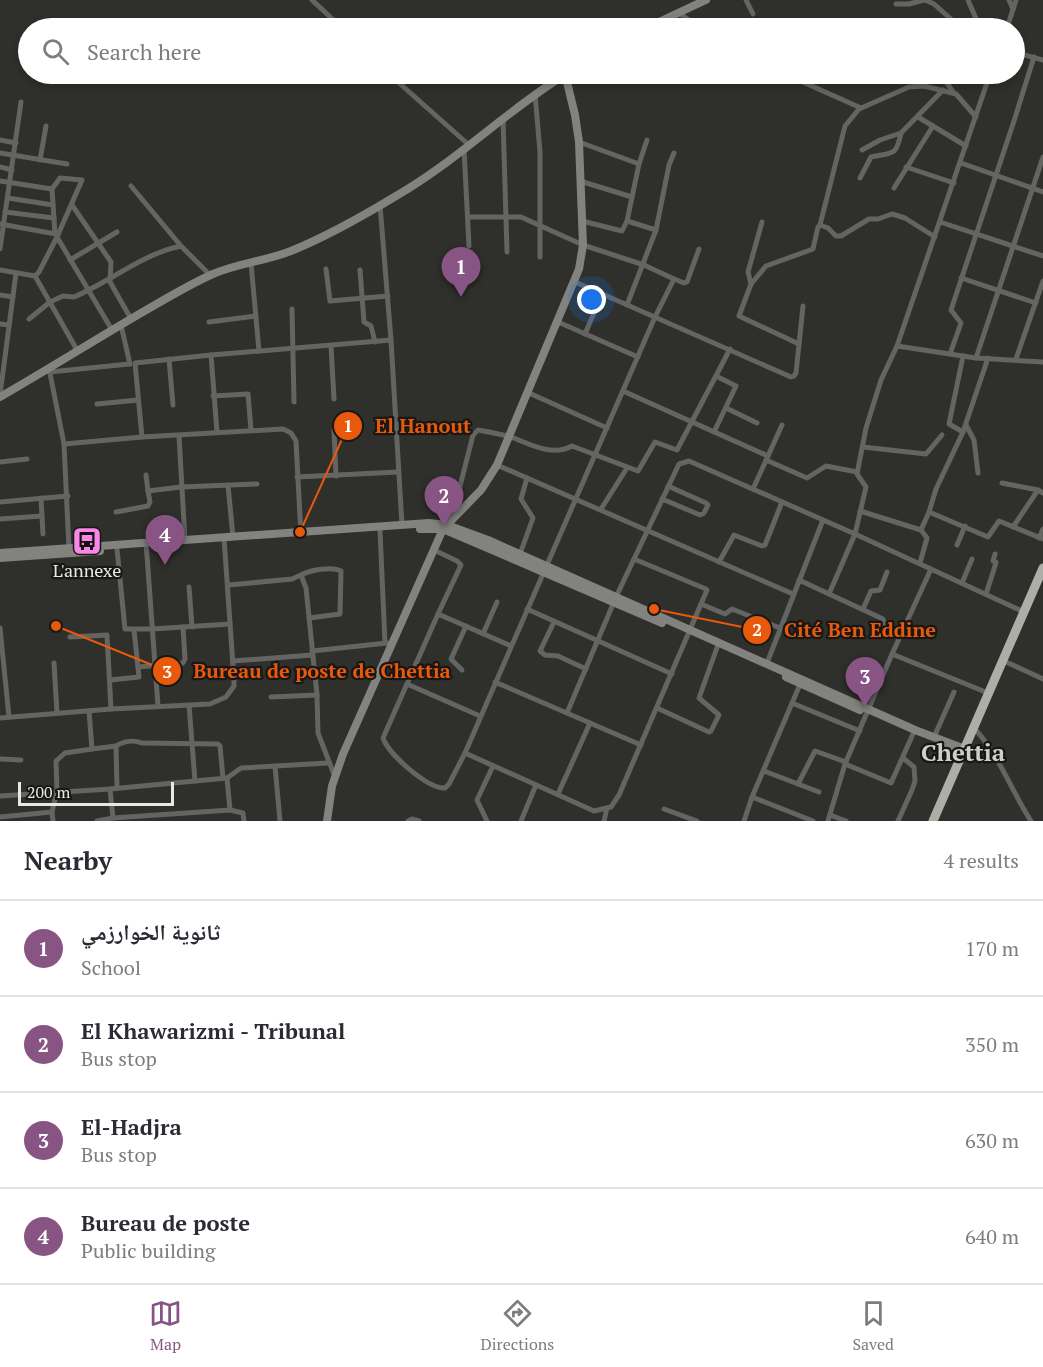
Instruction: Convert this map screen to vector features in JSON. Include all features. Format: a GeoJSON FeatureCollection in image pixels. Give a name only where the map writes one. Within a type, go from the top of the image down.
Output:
{"type":"FeatureCollection","features":[{"type":"Feature","properties":{"kind":"highway"},"geometry":{"type":"LineString","coordinates":[[933,821],[1043,568]]}},
{"type":"Feature","properties":{"kind":"main road"},"geometry":{"type":"LineString","coordinates":[[668,18],[706,0]]}},
{"type":"Feature","properties":{"kind":"main road"},"geometry":{"type":"LineString","coordinates":[[0,396],[50,370],[112,330],[210,275],[230,267],[291,251],[343,226],[406,190],[550,84]]}},
{"type":"Feature","properties":{"kind":"main road"},"geometry":{"type":"LineString","coordinates":[[327,821],[334,777],[389,643],[447,524],[481,490],[497,465],[511,437],[575,282],[583,245],[579,142],[568,84]]}},
{"type":"Feature","properties":{"kind":"main road"},"geometry":{"type":"LineString","coordinates":[[0,553],[224,540],[437,523],[447,524],[520,554],[546,569]]}},
{"type":"Feature","properties":{"kind":"main road"},"geometry":{"type":"LineString","coordinates":[[0,558],[69,550],[117,549],[185,540],[380,531],[447,524],[964,752]]}},
{"type":"Feature","properties":{"kind":"main road"},"geometry":{"type":"LineString","coordinates":[[718,645],[767,663],[801,681]]}},
{"type":"Feature","properties":{"kind":"main road"},"geometry":{"type":"LineString","coordinates":[[868,711],[913,734],[964,752]]}},
{"type":"Feature","properties":{"kind":"street"},"geometry":{"type":"LineString","coordinates":[[312,0],[331,18]]}},
{"type":"Feature","properties":{"kind":"street"},"geometry":{"type":"LineString","coordinates":[[746,0],[753,14]]}},
{"type":"Feature","properties":{"kind":"street"},"geometry":{"type":"LineString","coordinates":[[896,4],[925,0],[934,4],[950,18]]}},
{"type":"Feature","properties":{"kind":"street"},"geometry":{"type":"LineString","coordinates":[[968,0],[976,18]]}},
{"type":"Feature","properties":{"kind":"street"},"geometry":{"type":"LineString","coordinates":[[1009,0],[1013,9]]}},
{"type":"Feature","properties":{"kind":"street"},"geometry":{"type":"LineString","coordinates":[[1010,18],[1016,0]]}},
{"type":"Feature","properties":{"kind":"street"},"geometry":{"type":"LineString","coordinates":[[679,13],[686,18]]}},
{"type":"Feature","properties":{"kind":"street"},"geometry":{"type":"LineString","coordinates":[[1025,55],[1043,60]]}},
{"type":"Feature","properties":{"kind":"street"},"geometry":{"type":"LineString","coordinates":[[950,354],[961,323],[951,311],[1034,57]]}},
{"type":"Feature","properties":{"kind":"street"},"geometry":{"type":"LineString","coordinates":[[400,84],[466,147],[469,246]]}},
{"type":"Feature","properties":{"kind":"street"},"geometry":{"type":"LineString","coordinates":[[806,84],[861,108]]}},
{"type":"Feature","properties":{"kind":"street"},"geometry":{"type":"LineString","coordinates":[[948,84],[976,117]]}},
{"type":"Feature","properties":{"kind":"street"},"geometry":{"type":"LineString","coordinates":[[829,594],[855,534],[866,488],[858,477],[857,471],[866,429],[881,380],[897,346],[987,84]]}},
{"type":"Feature","properties":{"kind":"street"},"geometry":{"type":"LineString","coordinates":[[799,344],[740,317],[738,314],[751,285],[768,265],[813,249],[845,126],[861,108],[909,87],[924,86],[953,92]]}},
{"type":"Feature","properties":{"kind":"street"},"geometry":{"type":"LineString","coordinates":[[862,150],[880,140],[901,133],[943,90]]}},
{"type":"Feature","properties":{"kind":"street"},"geometry":{"type":"LineString","coordinates":[[535,94],[540,152],[540,257]]}},
{"type":"Feature","properties":{"kind":"street"},"geometry":{"type":"LineString","coordinates":[[0,249],[21,102]]}},
{"type":"Feature","properties":{"kind":"street"},"geometry":{"type":"LineString","coordinates":[[918,117],[966,146]]}},
{"type":"Feature","properties":{"kind":"street"},"geometry":{"type":"LineString","coordinates":[[502,120],[507,252]]}},
{"type":"Feature","properties":{"kind":"street"},"geometry":{"type":"LineString","coordinates":[[40,160],[46,126]]}},
{"type":"Feature","properties":{"kind":"street"},"geometry":{"type":"LineString","coordinates":[[894,188],[933,126]]}},
{"type":"Feature","properties":{"kind":"street"},"geometry":{"type":"LineString","coordinates":[[860,178],[871,157],[891,154],[895,151],[901,133]]}},
{"type":"Feature","properties":{"kind":"street"},"geometry":{"type":"LineString","coordinates":[[0,140],[16,143]]}},
{"type":"Feature","properties":{"kind":"street"},"geometry":{"type":"LineString","coordinates":[[582,221],[622,231],[627,221],[639,164],[647,140]]}},
{"type":"Feature","properties":{"kind":"street"},"geometry":{"type":"LineString","coordinates":[[579,142],[639,164]]}},
{"type":"Feature","properties":{"kind":"street"},"geometry":{"type":"LineString","coordinates":[[0,153],[67,164]]}},
{"type":"Feature","properties":{"kind":"street"},"geometry":{"type":"LineString","coordinates":[[627,305],[656,230],[669,165],[674,153]]}},
{"type":"Feature","properties":{"kind":"street"},"geometry":{"type":"LineString","coordinates":[[976,358],[1043,157]]}},
{"type":"Feature","properties":{"kind":"street"},"geometry":{"type":"LineString","coordinates":[[961,163],[1043,192]]}},
{"type":"Feature","properties":{"kind":"street"},"geometry":{"type":"LineString","coordinates":[[0,167],[12,170]]}},
{"type":"Feature","properties":{"kind":"street"},"geometry":{"type":"LineString","coordinates":[[906,167],[954,183]]}},
{"type":"Feature","properties":{"kind":"street"},"geometry":{"type":"LineString","coordinates":[[35,276],[39,272],[57,235],[72,205],[82,182],[81,179],[60,178],[52,189],[57,235],[112,330]]}},
{"type":"Feature","properties":{"kind":"street"},"geometry":{"type":"LineString","coordinates":[[0,181],[52,189]]}},
{"type":"Feature","properties":{"kind":"street"},"geometry":{"type":"LineString","coordinates":[[580,181],[632,197]]}},
{"type":"Feature","properties":{"kind":"street"},"geometry":{"type":"LineString","coordinates":[[131,186],[181,246],[210,275]]}},
{"type":"Feature","properties":{"kind":"street"},"geometry":{"type":"LineString","coordinates":[[8,198],[53,205]]}},
{"type":"Feature","properties":{"kind":"street"},"geometry":{"type":"LineString","coordinates":[[72,205],[111,262],[110,280],[131,319]]}},
{"type":"Feature","properties":{"kind":"street"},"geometry":{"type":"LineString","coordinates":[[380,205],[402,525]]}},
{"type":"Feature","properties":{"kind":"street"},"geometry":{"type":"LineString","coordinates":[[5,212],[54,218]]}},
{"type":"Feature","properties":{"kind":"street"},"geometry":{"type":"LineString","coordinates":[[820,225],[828,228],[836,236],[841,236],[869,219],[878,219],[892,214],[905,218],[935,237]]}},
{"type":"Feature","properties":{"kind":"street"},"geometry":{"type":"LineString","coordinates":[[468,217],[518,216],[583,245],[644,265],[684,283],[687,282],[699,249]]}},
{"type":"Feature","properties":{"kind":"street"},"geometry":{"type":"LineString","coordinates":[[627,221],[656,230]]}},
{"type":"Feature","properties":{"kind":"street"},"geometry":{"type":"LineString","coordinates":[[751,285],[749,267],[762,222]]}},
{"type":"Feature","properties":{"kind":"street"},"geometry":{"type":"LineString","coordinates":[[940,222],[1043,256]]}},
{"type":"Feature","properties":{"kind":"street"},"geometry":{"type":"LineString","coordinates":[[2,225],[57,235]]}},
{"type":"Feature","properties":{"kind":"street"},"geometry":{"type":"LineString","coordinates":[[70,260],[117,232]]}},
{"type":"Feature","properties":{"kind":"street"},"geometry":{"type":"LineString","coordinates":[[29,320],[50,302],[63,296],[74,297],[89,291],[152,255],[181,246]]}},
{"type":"Feature","properties":{"kind":"street"},"geometry":{"type":"LineString","coordinates":[[251,263],[259,351]]}},
{"type":"Feature","properties":{"kind":"street"},"geometry":{"type":"LineString","coordinates":[[326,269],[330,301],[388,296]]}},
{"type":"Feature","properties":{"kind":"street"},"geometry":{"type":"LineString","coordinates":[[0,270],[35,276]]}},
{"type":"Feature","properties":{"kind":"street"},"geometry":{"type":"LineString","coordinates":[[360,270],[364,322],[371,326],[375,342]]}},
{"type":"Feature","properties":{"kind":"street"},"geometry":{"type":"LineString","coordinates":[[0,396],[16,273]]}},
{"type":"Feature","properties":{"kind":"street"},"geometry":{"type":"LineString","coordinates":[[35,276],[77,351]]}},
{"type":"Feature","properties":{"kind":"street"},"geometry":{"type":"LineString","coordinates":[[961,278],[1036,303]]}},
{"type":"Feature","properties":{"kind":"street"},"geometry":{"type":"LineString","coordinates":[[434,550],[461,565],[383,738],[386,745],[426,782],[442,789],[449,784],[465,753],[655,317],[674,279]]}},
{"type":"Feature","properties":{"kind":"street"},"geometry":{"type":"LineString","coordinates":[[1016,360],[1043,280]]}},
{"type":"Feature","properties":{"kind":"street"},"geometry":{"type":"LineString","coordinates":[[575,282],[792,377],[796,373],[803,306]]}},
{"type":"Feature","properties":{"kind":"street"},"geometry":{"type":"LineString","coordinates":[[585,334],[603,294]]}},
{"type":"Feature","properties":{"kind":"street"},"geometry":{"type":"LineString","coordinates":[[0,295],[13,297]]}},
{"type":"Feature","properties":{"kind":"street"},"geometry":{"type":"LineString","coordinates":[[292,309],[294,402]]}},
{"type":"Feature","properties":{"kind":"street"},"geometry":{"type":"LineString","coordinates":[[209,322],[256,316]]}},
{"type":"Feature","properties":{"kind":"street"},"geometry":{"type":"LineString","coordinates":[[558,322],[638,357]]}},
{"type":"Feature","properties":{"kind":"street"},"geometry":{"type":"LineString","coordinates":[[0,324],[9,325]]}},
{"type":"Feature","properties":{"kind":"street"},"geometry":{"type":"LineString","coordinates":[[121,325],[132,364],[142,437]]}},
{"type":"Feature","properties":{"kind":"street"},"geometry":{"type":"LineString","coordinates":[[69,550],[64,444],[50,370],[391,340]]}},
{"type":"Feature","properties":{"kind":"street"},"geometry":{"type":"LineString","coordinates":[[331,346],[334,399]]}},
{"type":"Feature","properties":{"kind":"street"},"geometry":{"type":"LineString","coordinates":[[897,346],[976,358],[1043,362]]}},
{"type":"Feature","properties":{"kind":"street"},"geometry":{"type":"LineString","coordinates":[[447,524],[475,432],[478,430],[511,437],[541,449],[567,449],[572,446],[638,471],[656,442],[676,451],[730,349]]}},
{"type":"Feature","properties":{"kind":"street"},"geometry":{"type":"LineString","coordinates":[[211,355],[217,432]]}},
{"type":"Feature","properties":{"kind":"street"},"geometry":{"type":"LineString","coordinates":[[963,356],[949,424],[963,432]]}},
{"type":"Feature","properties":{"kind":"street"},"geometry":{"type":"LineString","coordinates":[[921,530],[936,489],[966,425],[988,358]]}},
{"type":"Feature","properties":{"kind":"street"},"geometry":{"type":"LineString","coordinates":[[169,359],[173,405]]}},
{"type":"Feature","properties":{"kind":"street"},"geometry":{"type":"LineString","coordinates":[[714,432],[736,387],[716,376]]}},
{"type":"Feature","properties":{"kind":"street"},"geometry":{"type":"LineString","coordinates":[[623,391],[714,432],[807,478],[826,466],[857,471]]}},
{"type":"Feature","properties":{"kind":"street"},"geometry":{"type":"LineString","coordinates":[[529,393],[607,428]]}},
{"type":"Feature","properties":{"kind":"street"},"geometry":{"type":"LineString","coordinates":[[213,396],[248,394],[251,430]]}},
{"type":"Feature","properties":{"kind":"street"},"geometry":{"type":"LineString","coordinates":[[97,404],[138,400]]}},
{"type":"Feature","properties":{"kind":"street"},"geometry":{"type":"LineString","coordinates":[[726,408],[757,423]]}},
{"type":"Feature","properties":{"kind":"street"},"geometry":{"type":"LineString","coordinates":[[753,489],[782,425]]}},
{"type":"Feature","properties":{"kind":"street"},"geometry":{"type":"LineString","coordinates":[[966,425],[974,440],[978,473]]}},
{"type":"Feature","properties":{"kind":"street"},"geometry":{"type":"LineString","coordinates":[[64,444],[275,428],[291,433],[296,441],[301,534]]}},
{"type":"Feature","properties":{"kind":"street"},"geometry":{"type":"LineString","coordinates":[[334,430],[336,476]]}},
{"type":"Feature","properties":{"kind":"street"},"geometry":{"type":"LineString","coordinates":[[863,447],[926,454],[942,435]]}},
{"type":"Feature","properties":{"kind":"street"},"geometry":{"type":"LineString","coordinates":[[179,436],[185,540]]}},
{"type":"Feature","properties":{"kind":"street"},"geometry":{"type":"LineString","coordinates":[[0,462],[27,459]]}},
{"type":"Feature","properties":{"kind":"street"},"geometry":{"type":"LineString","coordinates":[[567,713],[615,600],[668,486],[679,464],[689,461],[920,563],[1024,612]]}},
{"type":"Feature","properties":{"kind":"street"},"geometry":{"type":"LineString","coordinates":[[497,465],[793,594]]}},
{"type":"Feature","properties":{"kind":"street"},"geometry":{"type":"LineString","coordinates":[[601,509],[627,468]]}},
{"type":"Feature","properties":{"kind":"street"},"geometry":{"type":"LineString","coordinates":[[297,477],[398,472]]}},
{"type":"Feature","properties":{"kind":"street"},"geometry":{"type":"LineString","coordinates":[[116,512],[148,506],[150,503],[146,475]]}},
{"type":"Feature","properties":{"kind":"street"},"geometry":{"type":"LineString","coordinates":[[520,554],[533,518],[521,499],[527,478]]}},
{"type":"Feature","properties":{"kind":"street"},"geometry":{"type":"LineString","coordinates":[[1002,483],[1040,491],[1013,527]]}},
{"type":"Feature","properties":{"kind":"street"},"geometry":{"type":"LineString","coordinates":[[148,491],[181,487],[257,484]]}},
{"type":"Feature","properties":{"kind":"street"},"geometry":{"type":"LineString","coordinates":[[228,485],[233,537]]}},
{"type":"Feature","properties":{"kind":"street"},"geometry":{"type":"LineString","coordinates":[[662,499],[700,515],[704,513],[708,505],[706,502],[668,486]]}},
{"type":"Feature","properties":{"kind":"street"},"geometry":{"type":"LineString","coordinates":[[0,502],[68,496]]}},
{"type":"Feature","properties":{"kind":"street"},"geometry":{"type":"LineString","coordinates":[[40,498],[43,534]]}},
{"type":"Feature","properties":{"kind":"street"},"geometry":{"type":"LineString","coordinates":[[719,562],[734,535],[762,546],[765,545],[782,502]]}},
{"type":"Feature","properties":{"kind":"street"},"geometry":{"type":"LineString","coordinates":[[860,512],[921,530],[927,538],[920,563]]}},
{"type":"Feature","properties":{"kind":"street"},"geometry":{"type":"LineString","coordinates":[[929,512],[988,537],[997,521],[1041,538],[1043,529]]}},
{"type":"Feature","properties":{"kind":"street"},"geometry":{"type":"LineString","coordinates":[[0,519],[42,516]]}},
{"type":"Feature","properties":{"kind":"street"},"geometry":{"type":"LineString","coordinates":[[767,663],[823,520]]}},
{"type":"Feature","properties":{"kind":"street"},"geometry":{"type":"LineString","coordinates":[[957,545],[965,526]]}},
{"type":"Feature","properties":{"kind":"street"},"geometry":{"type":"LineString","coordinates":[[233,661],[389,643],[380,531]]}},
{"type":"Feature","properties":{"kind":"street"},"geometry":{"type":"LineString","coordinates":[[0,718],[210,704],[226,697],[234,686],[229,585],[224,540]]}},
{"type":"Feature","properties":{"kind":"street"},"geometry":{"type":"LineString","coordinates":[[146,545],[158,706]]}},
{"type":"Feature","properties":{"kind":"street"},"geometry":{"type":"LineString","coordinates":[[117,549],[124,628],[134,630],[230,624]]}},
{"type":"Feature","properties":{"kind":"street"},"geometry":{"type":"LineString","coordinates":[[986,594],[996,562],[993,561],[995,554]]}},
{"type":"Feature","properties":{"kind":"street"},"geometry":{"type":"LineString","coordinates":[[465,753],[594,811],[607,808],[614,803],[691,633],[707,590],[634,559]]}},
{"type":"Feature","properties":{"kind":"street"},"geometry":{"type":"LineString","coordinates":[[962,583],[972,559]]}},
{"type":"Feature","properties":{"kind":"street"},"geometry":{"type":"LineString","coordinates":[[846,821],[829,818],[838,782],[931,568]]}},
{"type":"Feature","properties":{"kind":"street"},"geometry":{"type":"LineString","coordinates":[[229,585],[292,579],[308,572],[335,569],[341,572],[340,614],[309,618]]}},
{"type":"Feature","properties":{"kind":"street"},"geometry":{"type":"LineString","coordinates":[[863,609],[871,591],[880,590],[887,572]]}},
{"type":"Feature","properties":{"kind":"street"},"geometry":{"type":"LineString","coordinates":[[301,575],[306,588],[317,694],[318,733],[334,777]]}},
{"type":"Feature","properties":{"kind":"street"},"geometry":{"type":"LineString","coordinates":[[799,580],[884,620],[885,627],[899,638]]}},
{"type":"Feature","properties":{"kind":"street"},"geometry":{"type":"LineString","coordinates":[[189,587],[192,627]]}},
{"type":"Feature","properties":{"kind":"street"},"geometry":{"type":"LineString","coordinates":[[483,634],[497,602]]}},
{"type":"Feature","properties":{"kind":"street"},"geometry":{"type":"LineString","coordinates":[[701,604],[725,614],[732,609],[780,628]]}},
{"type":"Feature","properties":{"kind":"street"},"geometry":{"type":"LineString","coordinates":[[527,609],[672,674]]}},
{"type":"Feature","properties":{"kind":"street"},"geometry":{"type":"LineString","coordinates":[[438,614],[511,646]]}},
{"type":"Feature","properties":{"kind":"street"},"geometry":{"type":"LineString","coordinates":[[554,622],[540,651],[547,655],[558,656],[586,669]]}},
{"type":"Feature","properties":{"kind":"street"},"geometry":{"type":"LineString","coordinates":[[462,670],[451,659],[466,626]]}},
{"type":"Feature","properties":{"kind":"street"},"geometry":{"type":"LineString","coordinates":[[138,667],[183,663],[185,659],[183,627]]}},
{"type":"Feature","properties":{"kind":"street"},"geometry":{"type":"LineString","coordinates":[[0,628],[2,677],[9,717]]}},
{"type":"Feature","properties":{"kind":"street"},"geometry":{"type":"LineString","coordinates":[[110,680],[138,677],[134,630]]}},
{"type":"Feature","properties":{"kind":"street"},"geometry":{"type":"LineString","coordinates":[[70,637],[106,634],[111,709]]}},
{"type":"Feature","properties":{"kind":"street"},"geometry":{"type":"LineString","coordinates":[[657,708],[711,731],[719,715],[699,698],[718,645]]}},
{"type":"Feature","properties":{"kind":"street"},"geometry":{"type":"LineString","coordinates":[[892,654],[988,693]]}},
{"type":"Feature","properties":{"kind":"street"},"geometry":{"type":"LineString","coordinates":[[1002,660],[1043,679]]}},
{"type":"Feature","properties":{"kind":"street"},"geometry":{"type":"LineString","coordinates":[[54,663],[57,713]]}},
{"type":"Feature","properties":{"kind":"street"},"geometry":{"type":"LineString","coordinates":[[744,821],[801,681]]}},
{"type":"Feature","properties":{"kind":"street"},"geometry":{"type":"LineString","coordinates":[[495,682],[640,745]]}},
{"type":"Feature","properties":{"kind":"street"},"geometry":{"type":"LineString","coordinates":[[407,684],[480,716]]}},
{"type":"Feature","properties":{"kind":"street"},"geometry":{"type":"LineString","coordinates":[[934,737],[954,692]]}},
{"type":"Feature","properties":{"kind":"street"},"geometry":{"type":"LineString","coordinates":[[271,697],[317,694]]}},
{"type":"Feature","properties":{"kind":"street"},"geometry":{"type":"LineString","coordinates":[[792,702],[860,731]]}},
{"type":"Feature","properties":{"kind":"street"},"geometry":{"type":"LineString","coordinates":[[189,705],[195,781]]}},
{"type":"Feature","properties":{"kind":"street"},"geometry":{"type":"LineString","coordinates":[[89,711],[92,749]]}},
{"type":"Feature","properties":{"kind":"street"},"geometry":{"type":"LineString","coordinates":[[558,795],[590,723]]}},
{"type":"Feature","properties":{"kind":"street"},"geometry":{"type":"LineString","coordinates":[[974,728],[995,754],[1017,800],[1031,821]]}},
{"type":"Feature","properties":{"kind":"street"},"geometry":{"type":"LineString","coordinates":[[798,784],[816,750],[890,783],[913,734]]}},
{"type":"Feature","properties":{"kind":"street"},"geometry":{"type":"LineString","coordinates":[[53,821],[52,812],[57,791],[57,758],[65,753],[137,741],[142,743],[219,744],[230,810]]}},
{"type":"Feature","properties":{"kind":"street"},"geometry":{"type":"LineString","coordinates":[[116,746],[117,788]]}},
{"type":"Feature","properties":{"kind":"street"},"geometry":{"type":"LineString","coordinates":[[898,821],[915,781],[914,767],[903,758]]}},
{"type":"Feature","properties":{"kind":"street"},"geometry":{"type":"LineString","coordinates":[[0,759],[21,760]]}},
{"type":"Feature","properties":{"kind":"street"},"geometry":{"type":"LineString","coordinates":[[0,796],[225,778],[242,768],[328,763]]}},
{"type":"Feature","properties":{"kind":"street"},"geometry":{"type":"LineString","coordinates":[[275,766],[280,821]]}},
{"type":"Feature","properties":{"kind":"street"},"geometry":{"type":"LineString","coordinates":[[487,821],[477,800],[493,766]]}},
{"type":"Feature","properties":{"kind":"street"},"geometry":{"type":"LineString","coordinates":[[764,771],[819,792]]}},
{"type":"Feature","properties":{"kind":"street"},"geometry":{"type":"LineString","coordinates":[[530,821],[521,819],[536,785]]}},
{"type":"Feature","properties":{"kind":"street"},"geometry":{"type":"LineString","coordinates":[[110,789],[113,818]]}},
{"type":"Feature","properties":{"kind":"street"},"geometry":{"type":"LineString","coordinates":[[752,797],[813,821]]}},
{"type":"Feature","properties":{"kind":"street"},"geometry":{"type":"LineString","coordinates":[[604,821],[607,808]]}},
{"type":"Feature","properties":{"kind":"street"},"geometry":{"type":"LineString","coordinates":[[664,809],[697,821]]}},
{"type":"Feature","properties":{"kind":"street"},"geometry":{"type":"LineString","coordinates":[[97,821],[230,810],[243,813],[244,821]]}},
{"type":"Feature","properties":{"kind":"street"},"geometry":{"type":"LineString","coordinates":[[0,817],[52,812]]}},
{"type":"Feature","properties":{"kind":"street"},"geometry":{"type":"LineString","coordinates":[[204,812],[205,821]]}},
{"type":"Feature","properties":{"kind":"street"},"geometry":{"type":"LineString","coordinates":[[408,821],[412,819],[419,821]]}},
{"type":"Feature","properties":{"kind":"place","name":"ثانوية الخوارزمي"},"geometry":{"type":"Point","coordinates":[461,297]}},
{"type":"Feature","properties":{"kind":"place","name":"El Khawarizmi - Tribunal"},"geometry":{"type":"Point","coordinates":[444,526]}},
{"type":"Feature","properties":{"kind":"place","name":"El Hanout"},"geometry":{"type":"Point","coordinates":[300,532]}},
{"type":"Feature","properties":{"kind":"place","name":"L'annexe"},"geometry":{"type":"Point","coordinates":[87,541]}},
{"type":"Feature","properties":{"kind":"place","name":"Bureau de poste"},"geometry":{"type":"Point","coordinates":[165,565]}},
{"type":"Feature","properties":{"kind":"place","name":"Cité Ben Eddine"},"geometry":{"type":"Point","coordinates":[654,609]}},
{"type":"Feature","properties":{"kind":"place","name":"Bureau de poste de Chettia"},"geometry":{"type":"Point","coordinates":[56,626]}},
{"type":"Feature","properties":{"kind":"place","name":"El-Hadjra"},"geometry":{"type":"Point","coordinates":[865,707]}},
{"type":"Feature","properties":{"kind":"district","name":"Chettia"},"geometry":{"type":"Point","coordinates":[963,752]}}]}
